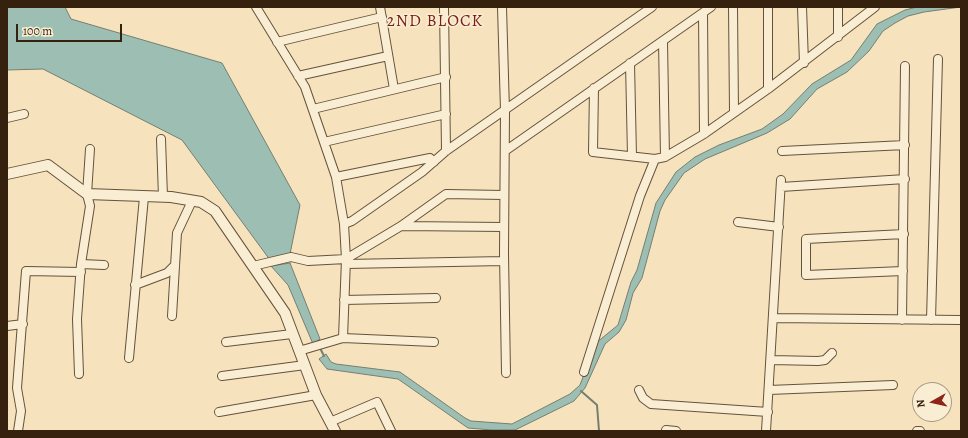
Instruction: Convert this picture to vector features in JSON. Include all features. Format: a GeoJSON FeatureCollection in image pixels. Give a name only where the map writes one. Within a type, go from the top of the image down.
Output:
{"type":"FeatureCollection","features":[{"type":"Feature","properties":{"kind":"street"},"geometry":{"type":"LineString","coordinates":[[256,7],[305,87],[336,177],[344,224],[346,261],[342,338]]}},
{"type":"Feature","properties":{"kind":"street"},"geometry":{"type":"LineString","coordinates":[[380,7],[394,89]]}},
{"type":"Feature","properties":{"kind":"street"},"geometry":{"type":"LineString","coordinates":[[444,7],[446,150]]}},
{"type":"Feature","properties":{"kind":"street"},"geometry":{"type":"LineString","coordinates":[[502,7],[505,111],[504,261],[506,372]]}},
{"type":"Feature","properties":{"kind":"street"},"geometry":{"type":"LineString","coordinates":[[344,224],[352,221],[422,172],[446,150],[505,111],[563,68],[569,66],[652,7]]}},
{"type":"Feature","properties":{"kind":"street"},"geometry":{"type":"LineString","coordinates":[[505,151],[711,7]]}},
{"type":"Feature","properties":{"kind":"street"},"geometry":{"type":"LineString","coordinates":[[732,7],[734,112]]}},
{"type":"Feature","properties":{"kind":"street"},"geometry":{"type":"LineString","coordinates":[[768,7],[768,89]]}},
{"type":"Feature","properties":{"kind":"street"},"geometry":{"type":"LineString","coordinates":[[802,7],[804,63]]}},
{"type":"Feature","properties":{"kind":"street"},"geometry":{"type":"LineString","coordinates":[[838,7],[838,37]]}},
{"type":"Feature","properties":{"kind":"street"},"geometry":{"type":"LineString","coordinates":[[594,88],[593,152],[655,159],[665,157],[704,134],[768,89],[838,37],[875,7]]}},
{"type":"Feature","properties":{"kind":"street"},"geometry":{"type":"LineString","coordinates":[[703,13],[704,134]]}},
{"type":"Feature","properties":{"kind":"street"},"geometry":{"type":"LineString","coordinates":[[277,42],[382,18]]}},
{"type":"Feature","properties":{"kind":"street"},"geometry":{"type":"LineString","coordinates":[[663,40],[665,157]]}},
{"type":"Feature","properties":{"kind":"street"},"geometry":{"type":"LineString","coordinates":[[298,76],[388,56]]}},
{"type":"Feature","properties":{"kind":"street"},"geometry":{"type":"LineString","coordinates":[[930,320],[938,58]]}},
{"type":"Feature","properties":{"kind":"street"},"geometry":{"type":"LineString","coordinates":[[630,63],[632,156]]}},
{"type":"Feature","properties":{"kind":"street"},"geometry":{"type":"LineString","coordinates":[[902,320],[904,271],[905,66]]}},
{"type":"Feature","properties":{"kind":"street"},"geometry":{"type":"LineString","coordinates":[[313,109],[446,77]]}},
{"type":"Feature","properties":{"kind":"street"},"geometry":{"type":"LineString","coordinates":[[7,118],[24,114]]}},
{"type":"Feature","properties":{"kind":"street"},"geometry":{"type":"LineString","coordinates":[[324,142],[446,114]]}},
{"type":"Feature","properties":{"kind":"street"},"geometry":{"type":"LineString","coordinates":[[161,139],[163,197]]}},
{"type":"Feature","properties":{"kind":"street"},"geometry":{"type":"LineString","coordinates":[[782,151],[905,145]]}},
{"type":"Feature","properties":{"kind":"street"},"geometry":{"type":"LineString","coordinates":[[79,374],[76,319],[81,268],[90,206],[87,194],[90,149]]}},
{"type":"Feature","properties":{"kind":"street"},"geometry":{"type":"LineString","coordinates":[[336,177],[430,158],[434,162]]}},
{"type":"Feature","properties":{"kind":"street"},"geometry":{"type":"LineString","coordinates":[[584,372],[640,196],[655,159]]}},
{"type":"Feature","properties":{"kind":"street"},"geometry":{"type":"LineString","coordinates":[[7,174],[48,165],[87,194],[163,197],[201,202],[215,211],[285,313],[298,351],[316,395],[333,426],[378,402],[390,431]]}},
{"type":"Feature","properties":{"kind":"street"},"geometry":{"type":"LineString","coordinates":[[766,431],[781,183],[904,179]]}},
{"type":"Feature","properties":{"kind":"street"},"geometry":{"type":"LineString","coordinates":[[346,261],[401,226],[446,194],[504,195]]}},
{"type":"Feature","properties":{"kind":"street"},"geometry":{"type":"LineString","coordinates":[[129,358],[144,196]]}},
{"type":"Feature","properties":{"kind":"street"},"geometry":{"type":"LineString","coordinates":[[172,316],[177,233],[192,201]]}},
{"type":"Feature","properties":{"kind":"street"},"geometry":{"type":"LineString","coordinates":[[738,222],[779,227]]}},
{"type":"Feature","properties":{"kind":"street"},"geometry":{"type":"LineString","coordinates":[[401,226],[504,227]]}},
{"type":"Feature","properties":{"kind":"street"},"geometry":{"type":"LineString","coordinates":[[904,234],[806,239],[806,275],[904,271]]}},
{"type":"Feature","properties":{"kind":"street"},"geometry":{"type":"LineString","coordinates":[[254,266],[291,257],[308,261],[504,261]]}},
{"type":"Feature","properties":{"kind":"street"},"geometry":{"type":"LineString","coordinates":[[18,431],[21,411],[17,388],[26,271],[81,268],[104,265]]}},
{"type":"Feature","properties":{"kind":"street"},"geometry":{"type":"LineString","coordinates":[[135,285],[167,273],[175,266]]}},
{"type":"Feature","properties":{"kind":"street"},"geometry":{"type":"LineString","coordinates":[[344,300],[436,298]]}},
{"type":"Feature","properties":{"kind":"street"},"geometry":{"type":"LineString","coordinates":[[774,318],[961,320]]}},
{"type":"Feature","properties":{"kind":"street"},"geometry":{"type":"LineString","coordinates":[[7,326],[23,324]]}},
{"type":"Feature","properties":{"kind":"street"},"geometry":{"type":"LineString","coordinates":[[226,342],[292,334]]}},
{"type":"Feature","properties":{"kind":"street"},"geometry":{"type":"LineString","coordinates":[[298,351],[342,338],[434,342]]}},
{"type":"Feature","properties":{"kind":"street"},"geometry":{"type":"LineString","coordinates":[[771,360],[818,361],[824,360],[832,353]]}},
{"type":"Feature","properties":{"kind":"street"},"geometry":{"type":"LineString","coordinates":[[222,376],[304,365]]}},
{"type":"Feature","properties":{"kind":"street"},"geometry":{"type":"LineString","coordinates":[[769,390],[893,386]]}},
{"type":"Feature","properties":{"kind":"street"},"geometry":{"type":"LineString","coordinates":[[639,390],[643,398],[651,404],[768,412]]}},
{"type":"Feature","properties":{"kind":"street"},"geometry":{"type":"LineString","coordinates":[[218,412],[316,395]]}},
{"type":"Feature","properties":{"kind":"street"},"geometry":{"type":"LineString","coordinates":[[666,430],[676,431]]}},
{"type":"Feature","properties":{"kind":"water"},"geometry":{"type":"Polygon","coordinates":[[[7,7],[65,7],[71,19],[222,63],[300,205],[290,254],[270,260],[182,140],[43,69],[7,70],[7,7]]]}},
{"type":"Feature","properties":{"kind":"water"},"geometry":{"type":"Polygon","coordinates":[[[917,7],[961,7],[924,12],[908,16],[895,23],[883,31],[869,51],[847,72],[817,89],[790,119],[767,133],[705,159],[684,173],[665,200],[660,211],[642,278],[633,293],[626,320],[619,332],[605,344],[585,388],[574,401],[515,430],[468,428],[398,379],[327,369],[319,359],[326,354],[331,362],[336,364],[400,372],[471,421],[512,424],[570,394],[580,385],[596,343],[618,325],[631,282],[637,270],[656,203],[676,172],[695,157],[719,145],[762,129],[783,114],[812,84],[851,60],[877,24],[905,10],[917,7]]]}},
{"type":"Feature","properties":{"kind":"water"},"geometry":{"type":"Polygon","coordinates":[[[290,263],[320,339],[313,344],[288,285],[271,266],[290,263]]]}},
{"type":"Feature","properties":{"kind":"waterway"},"geometry":{"type":"LineString","coordinates":[[320,348],[324,356]]}},
{"type":"Feature","properties":{"kind":"waterway"},"geometry":{"type":"LineString","coordinates":[[581,391],[597,405],[599,431]]}},
{"type":"Feature","properties":{"kind":"district","name":"2ND BLOCK"},"geometry":{"type":"Point","coordinates":[435,22]}}]}
